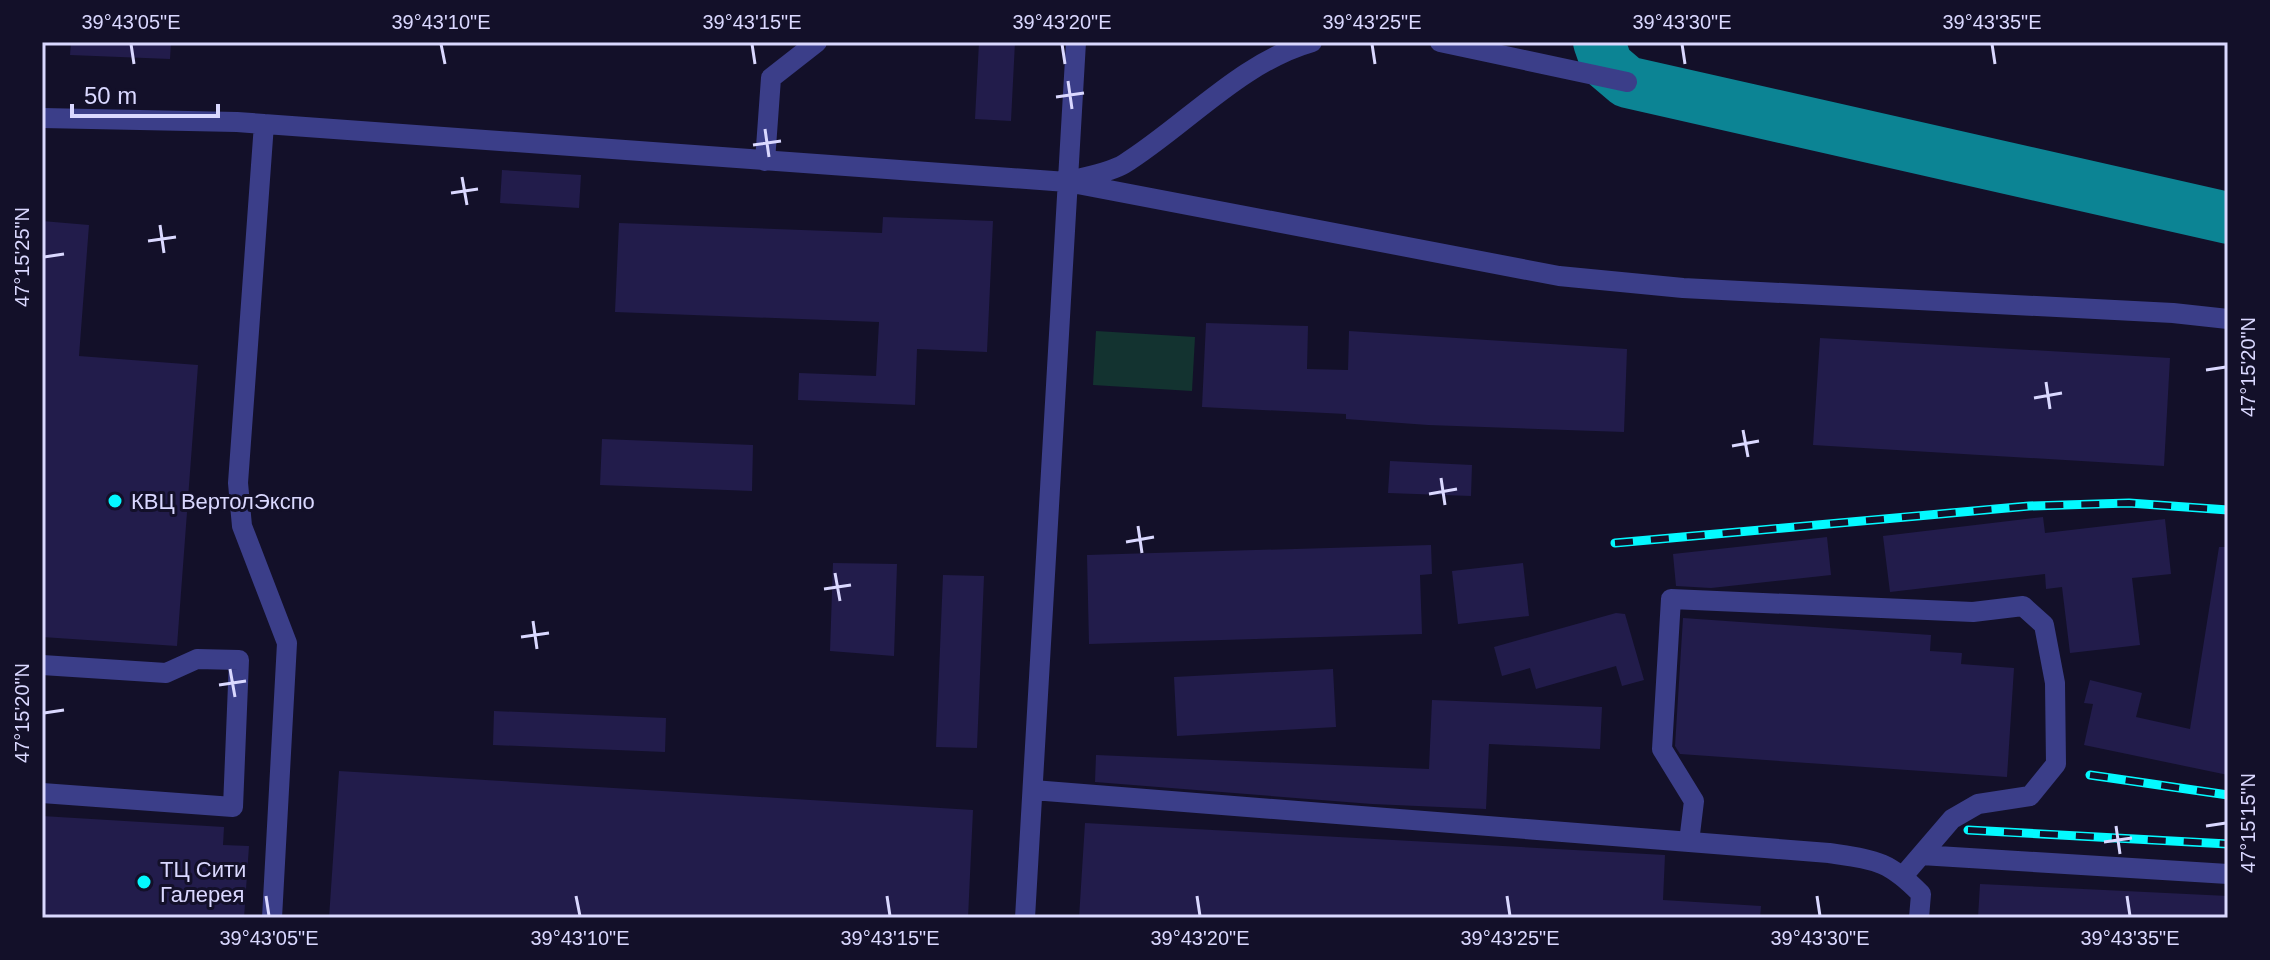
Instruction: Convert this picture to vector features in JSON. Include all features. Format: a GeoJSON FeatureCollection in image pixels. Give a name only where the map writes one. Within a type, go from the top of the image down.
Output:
{"type":"FeatureCollection","features":[{"type":"Feature","properties":{"kind":"lane"},"geometry":{"type":"LineString","coordinates":[[765,161],[771,78],[817,42]]}},
{"type":"Feature","properties":{"kind":"lane"},"geometry":{"type":"LineString","coordinates":[[1025,918],[1076,42]]}},
{"type":"Feature","properties":{"kind":"lane"},"geometry":{"type":"LineString","coordinates":[[1067,182],[1121,166],[1242,79],[1290,48],[1312,42]]}},
{"type":"Feature","properties":{"kind":"lane"},"geometry":{"type":"LineString","coordinates":[[1440,42],[1501,48],[1627,82]]}},
{"type":"Feature","properties":{"kind":"lane"},"geometry":{"type":"LineString","coordinates":[[42,118],[264,124],[1067,182],[1559,276],[1683,288],[2173,313],[2228,319]]}},
{"type":"Feature","properties":{"kind":"lane"},"geometry":{"type":"LineString","coordinates":[[264,124],[238,483],[242,526],[287,643],[272,918]]}},
{"type":"Feature","properties":{"kind":"lane"},"geometry":{"type":"LineString","coordinates":[[1689,842],[1694,801],[1662,749],[1671,599],[1973,612],[2023,606],[2044,625],[2055,683],[2056,764],[2030,796],[1978,804],[1952,819],[1903,876]]}},
{"type":"Feature","properties":{"kind":"lane"},"geometry":{"type":"LineString","coordinates":[[42,665],[166,673],[197,659],[239,660],[233,807],[42,793]]}},
{"type":"Feature","properties":{"kind":"lane"},"geometry":{"type":"LineString","coordinates":[[1033,790],[1863,858],[1897,869],[1921,894],[1919,918]]}},
{"type":"Feature","properties":{"kind":"lane"},"geometry":{"type":"LineString","coordinates":[[1921,855],[2228,874]]}},
{"type":"Feature","properties":{"kind":"green space"},"geometry":{"type":"Polygon","coordinates":[[[1096,331],[1195,337],[1192,391],[1093,385],[1096,331]]]}},
{"type":"Feature","properties":{"kind":"building"},"geometry":{"type":"Polygon","coordinates":[[[71,42],[171,42],[170,59],[70,55],[71,42]]]}},
{"type":"Feature","properties":{"kind":"building"},"geometry":{"type":"Polygon","coordinates":[[[979,42],[1015,42],[1011,121],[975,119],[979,42]]]}},
{"type":"Feature","properties":{"kind":"building"},"geometry":{"type":"Polygon","coordinates":[[[502,170],[581,175],[579,208],[500,203],[502,170]]]}},
{"type":"Feature","properties":{"kind":"building"},"geometry":{"type":"Polygon","coordinates":[[[883,217],[993,221],[987,352],[917,349],[915,405],[798,400],[799,373],[876,376],[879,322],[615,312],[619,223],[882,233],[883,217]]]}},
{"type":"Feature","properties":{"kind":"building","name":"КВЦ ВертолЭкспо"},"geometry":{"type":"Polygon","coordinates":[[[42,221],[89,225],[79,356],[198,365],[177,646],[42,637],[42,221]]]}},
{"type":"Feature","properties":{"kind":"building"},"geometry":{"type":"Polygon","coordinates":[[[1206,323],[1308,326],[1307,369],[1348,370],[1349,331],[1627,349],[1624,432],[1428,425],[1346,419],[1346,414],[1202,407],[1206,323]]]}},
{"type":"Feature","properties":{"kind":"building"},"geometry":{"type":"Polygon","coordinates":[[[1820,338],[2170,358],[2164,466],[1813,445],[1820,338]]]}},
{"type":"Feature","properties":{"kind":"building"},"geometry":{"type":"Polygon","coordinates":[[[602,439],[753,445],[752,491],[600,485],[602,439]]]}},
{"type":"Feature","properties":{"kind":"building"},"geometry":{"type":"Polygon","coordinates":[[[1390,461],[1472,465],[1471,496],[1388,493],[1390,461]]]}},
{"type":"Feature","properties":{"kind":"building"},"geometry":{"type":"Polygon","coordinates":[[[2043,517],[2045,533],[2165,519],[2171,574],[2132,578],[2140,645],[2070,653],[2062,587],[2046,589],[2045,574],[1890,592],[1883,536],[2043,517]]]}},
{"type":"Feature","properties":{"kind":"building"},"geometry":{"type":"Polygon","coordinates":[[[1827,537],[1831,575],[1711,588],[1676,586],[1673,554],[1827,537]]]}},
{"type":"Feature","properties":{"kind":"building"},"geometry":{"type":"Polygon","coordinates":[[[1431,545],[1432,574],[1420,575],[1422,634],[1089,644],[1087,555],[1431,545]]]}},
{"type":"Feature","properties":{"kind":"building"},"geometry":{"type":"Polygon","coordinates":[[[2219,547],[2228,547],[2228,775],[2084,745],[2093,704],[2084,703],[2090,680],[2142,693],[2136,717],[2190,729],[2219,547]]]}},
{"type":"Feature","properties":{"kind":"building"},"geometry":{"type":"Polygon","coordinates":[[[833,563],[897,564],[894,656],[830,651],[833,563]]]}},
{"type":"Feature","properties":{"kind":"building"},"geometry":{"type":"Polygon","coordinates":[[[1523,563],[1529,616],[1458,624],[1452,571],[1523,563]]]}},
{"type":"Feature","properties":{"kind":"building"},"geometry":{"type":"Polygon","coordinates":[[[943,575],[984,576],[977,748],[936,747],[943,575]]]}},
{"type":"Feature","properties":{"kind":"building"},"geometry":{"type":"Polygon","coordinates":[[[1616,613],[1625,614],[1644,680],[1622,686],[1616,666],[1536,689],[1530,668],[1502,676],[1494,647],[1616,613]]]}},
{"type":"Feature","properties":{"kind":"building"},"geometry":{"type":"Polygon","coordinates":[[[1683,618],[1931,635],[1930,651],[1962,653],[1961,664],[2014,668],[2007,777],[1680,754],[1675,746],[1683,618]]]}},
{"type":"Feature","properties":{"kind":"building"},"geometry":{"type":"Polygon","coordinates":[[[1333,669],[1336,727],[1177,736],[1174,677],[1333,669]]]}},
{"type":"Feature","properties":{"kind":"building"},"geometry":{"type":"Polygon","coordinates":[[[1432,700],[1602,707],[1600,749],[1489,744],[1486,809],[1372,804],[1095,782],[1096,755],[1429,769],[1432,700]]]}},
{"type":"Feature","properties":{"kind":"building"},"geometry":{"type":"Polygon","coordinates":[[[494,711],[666,718],[665,752],[493,745],[494,711]]]}},
{"type":"Feature","properties":{"kind":"building"},"geometry":{"type":"Polygon","coordinates":[[[339,771],[973,810],[968,918],[329,918],[339,771]]]}},
{"type":"Feature","properties":{"kind":"building","name":"ТЦ Сити Галерея"},"geometry":{"type":"Polygon","coordinates":[[[42,816],[224,827],[223,845],[249,846],[244,918],[42,918],[42,816]]]}},
{"type":"Feature","properties":{"kind":"building"},"geometry":{"type":"Polygon","coordinates":[[[1085,823],[1665,855],[1663,900],[1761,906],[1760,918],[1079,918],[1085,823]]]}},
{"type":"Feature","properties":{"kind":"building"},"geometry":{"type":"Polygon","coordinates":[[[1980,884],[2228,896],[2228,918],[1978,918],[1980,884]]]}},
{"type":"Feature","properties":{"kind":"taxiway"},"geometry":{"type":"LineString","coordinates":[[1599,42],[1607,65],[1627,82],[2228,218]]}},
{"type":"Feature","properties":{"kind":"railway"},"geometry":{"type":"LineString","coordinates":[[1615,543],[2029,506],[2129,503],[2228,510]]}},
{"type":"Feature","properties":{"kind":"railway"},"geometry":{"type":"LineString","coordinates":[[2090,775],[2228,795]]}},
{"type":"Feature","properties":{"kind":"railway"},"geometry":{"type":"LineString","coordinates":[[1968,830],[2228,844]]}},
{"type":"Feature","properties":{"kind":"place","name":"КВЦ ВертолЭкспо"},"geometry":{"type":"Point","coordinates":[115,501]}},
{"type":"Feature","properties":{"kind":"place","name":"ТЦ Сити Галерея"},"geometry":{"type":"Point","coordinates":[144,882]}}]}
